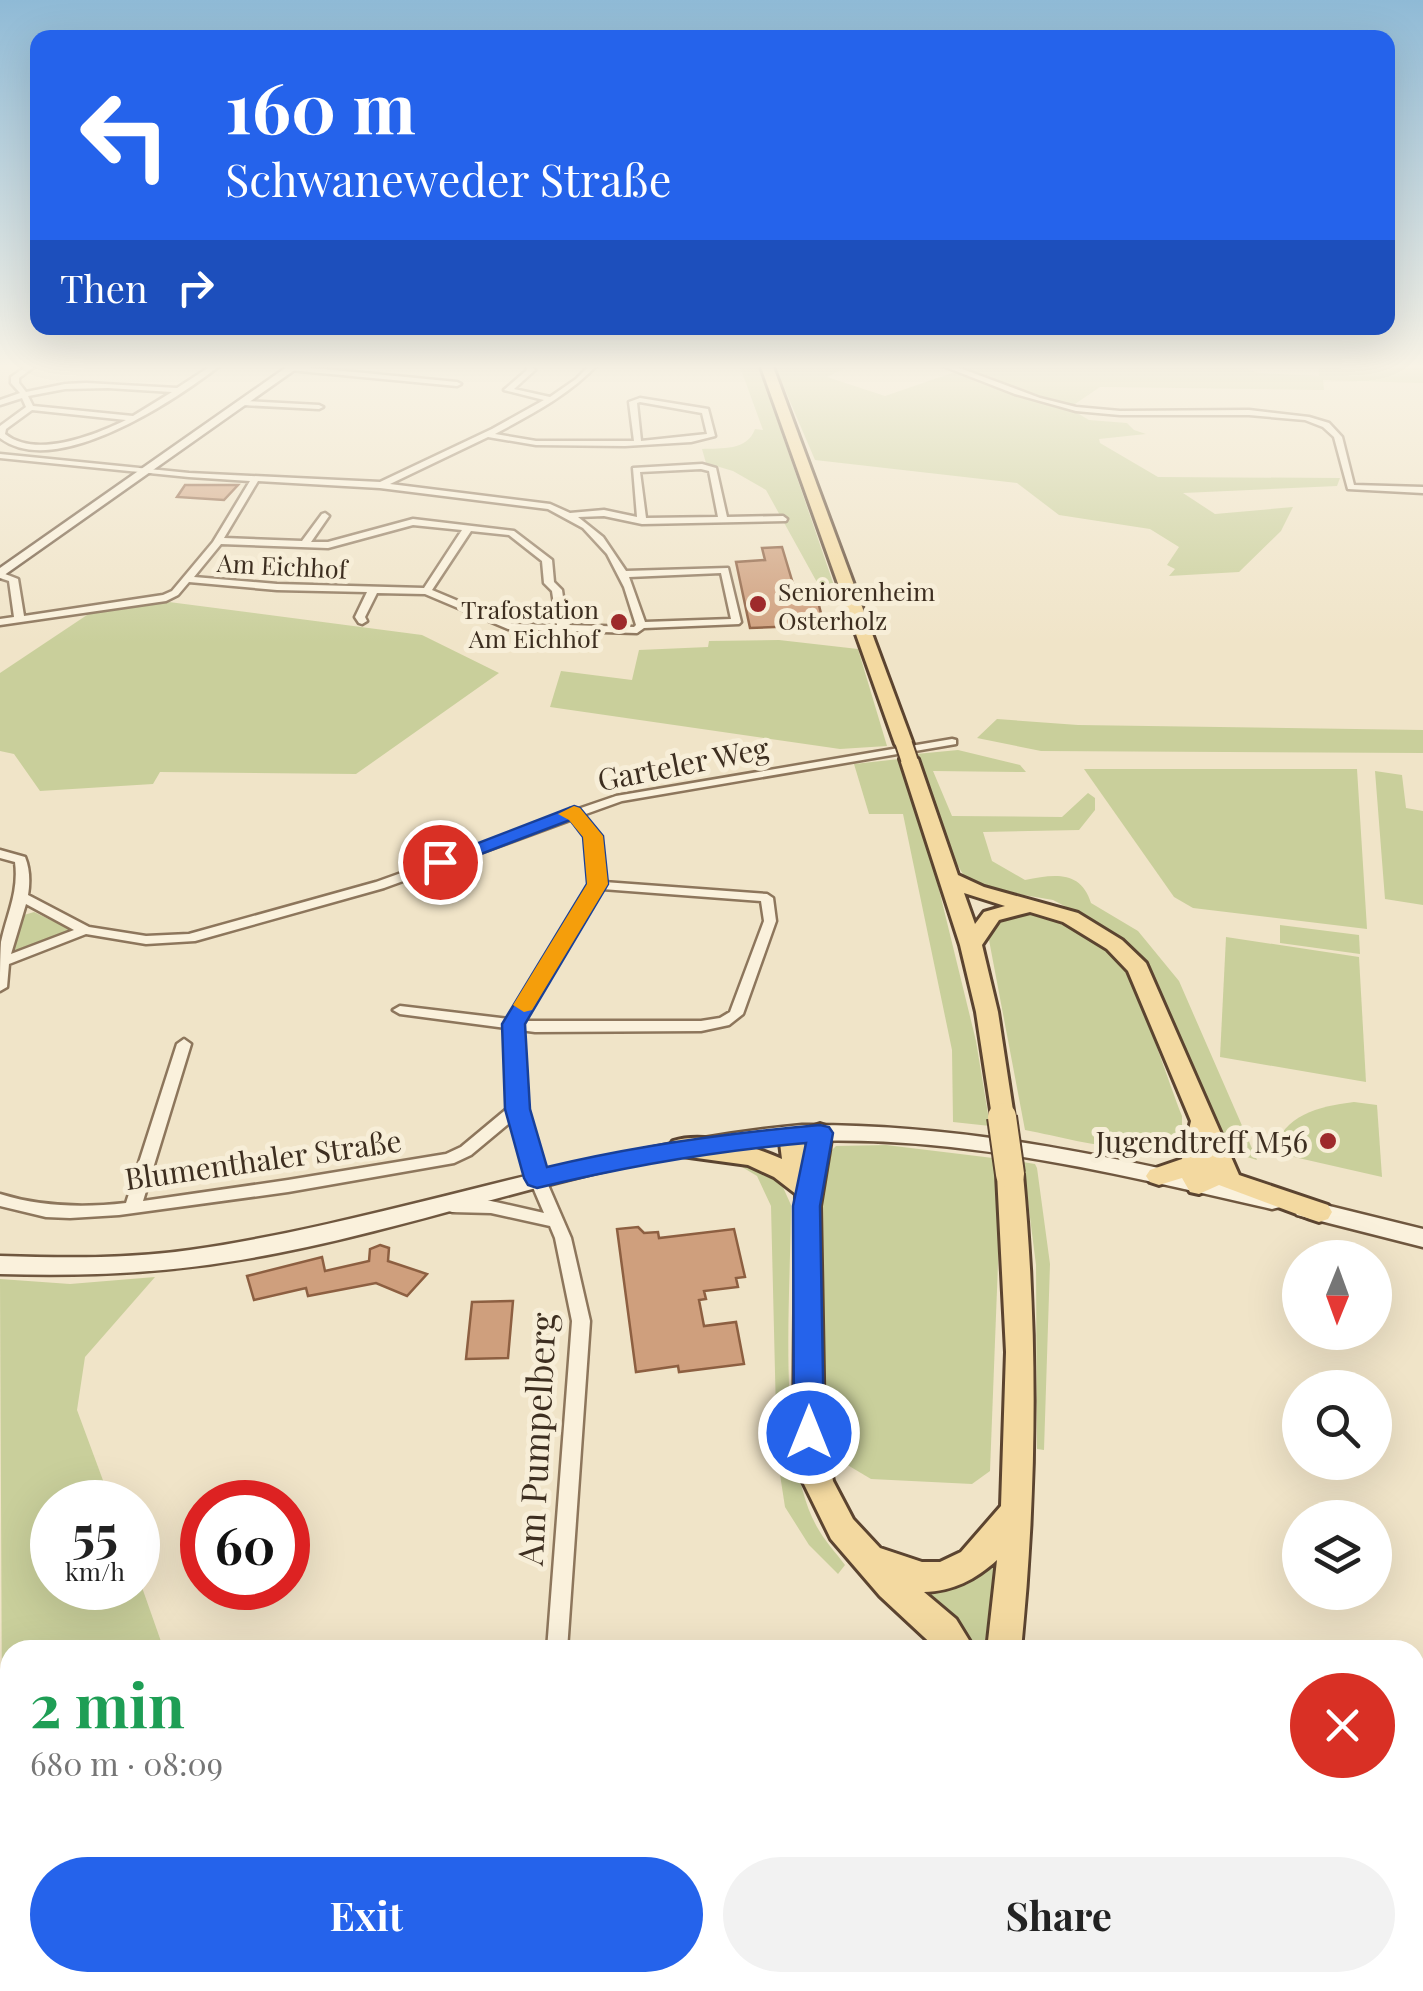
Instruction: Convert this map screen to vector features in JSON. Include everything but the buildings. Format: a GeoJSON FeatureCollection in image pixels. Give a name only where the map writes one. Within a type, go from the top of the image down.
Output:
{"type":"FeatureCollection","features":[{"type":"Feature","properties":{"kind":"main road"},"geometry":{"type":"LineString","coordinates":[[800,457],[907,752],[971,945],[987,1012],[1010,1174],[1022,1350],[1005,1640]]}},
{"type":"Feature","properties":{"kind":"main road"},"geometry":{"type":"LineString","coordinates":[[950,880],[975,892],[1045,906],[1104,933],[1138,968],[1202,1123],[1205,1174]]}},
{"type":"Feature","properties":{"kind":"main road"},"geometry":{"type":"LineString","coordinates":[[971,945],[991,916],[1020,907],[1045,906]]}},
{"type":"Feature","properties":{"kind":"main road"},"geometry":{"type":"LineString","coordinates":[[802,1192],[820,1133]]}},
{"type":"Feature","properties":{"kind":"main road"},"geometry":{"type":"LineString","coordinates":[[792,1135],[802,1192],[809,1433],[818,1482],[842,1529],[892,1585],[951,1640]]}},
{"type":"Feature","properties":{"kind":"main road"},"geometry":{"type":"LineString","coordinates":[[682,1147],[741,1151],[775,1164],[802,1192]]}},
{"type":"Feature","properties":{"kind":"main road"},"geometry":{"type":"LineString","coordinates":[[1159,1176],[1205,1174],[1319,1212]]}},
{"type":"Feature","properties":{"kind":"main road"},"geometry":{"type":"LineString","coordinates":[[866,1556],[895,1572],[929,1578],[954,1574],[986,1553],[1015,1512]]}},
{"type":"Feature","properties":{"kind":"street"},"geometry":{"type":"LineString","coordinates":[[9,457],[146,471],[380,485],[550,508],[571,515],[603,539],[626,574],[639,628]]}},
{"type":"Feature","properties":{"kind":"street"},"geometry":{"type":"LineString","coordinates":[[19,618],[12,580],[0,574],[167,457]]}},
{"type":"Feature","properties":{"kind":"street"},"geometry":{"type":"LineString","coordinates":[[380,485],[437,457]]}},
{"type":"Feature","properties":{"kind":"street"},"geometry":{"type":"LineString","coordinates":[[1345,457],[1352,487],[1423,490]]}},
{"type":"Feature","properties":{"kind":"street"},"geometry":{"type":"LineString","coordinates":[[642,522],[636,470],[702,466],[714,470],[723,519]]}},
{"type":"Feature","properties":{"kind":"street"},"geometry":{"type":"LineString","coordinates":[[0,622],[166,598],[188,579],[219,541],[256,478]]}},
{"type":"Feature","properties":{"kind":"street"},"geometry":{"type":"LineString","coordinates":[[571,515],[604,513],[642,522],[783,519]]}},
{"type":"Feature","properties":{"kind":"street"},"geometry":{"type":"LineString","coordinates":[[304,544],[325,516]]}},
{"type":"Feature","properties":{"kind":"street"},"geometry":{"type":"LineString","coordinates":[[219,541],[342,543],[398,524],[511,533],[547,560],[548,583],[557,590],[563,631]]}},
{"type":"Feature","properties":{"kind":"street"},"geometry":{"type":"LineString","coordinates":[[428,591],[468,528]]}},
{"type":"Feature","properties":{"kind":"street","name":"Am Eichhof"},"geometry":{"type":"LineString","coordinates":[[188,579],[428,591],[511,627],[563,631],[736,622],[725,570],[626,574]]}},
{"type":"Feature","properties":{"kind":"street","name":"Am Eichhof"},"geometry":{"type":"LineString","coordinates":[[362,621],[360,617],[373,590]]}},
{"type":"Feature","properties":{"kind":"street","name":"Garteler Weg"},"geometry":{"type":"LineString","coordinates":[[24,898],[84,930],[146,940],[200,936],[380,884],[620,798],[952,742]]}},
{"type":"Feature","properties":{"kind":"street"},"geometry":{"type":"LineString","coordinates":[[513,1024],[598,884],[593,836],[574,812]]}},
{"type":"Feature","properties":{"kind":"street"},"geometry":{"type":"LineString","coordinates":[[0,854],[21,860],[24,898],[2,962],[0,987]]}},
{"type":"Feature","properties":{"kind":"street"},"geometry":{"type":"LineString","coordinates":[[400,1010],[513,1024],[701,1026],[724,1022],[736,1014],[770,921],[767,898],[598,884]]}},
{"type":"Feature","properties":{"kind":"street"},"geometry":{"type":"LineString","coordinates":[[2,962],[84,930]]}},
{"type":"Feature","properties":{"kind":"street","name":"Am Pumpelberg"},"geometry":{"type":"LineString","coordinates":[[513,1024],[517,1109],[537,1178],[557,1222],[573,1273],[581,1321],[557,1640]]}},
{"type":"Feature","properties":{"kind":"street"},"geometry":{"type":"LineString","coordinates":[[133,1208],[184,1044]]}},
{"type":"Feature","properties":{"kind":"street","name":"Blumenthaler Straße"},"geometry":{"type":"LineString","coordinates":[[0,1200],[20,1208],[133,1208],[292,1187],[449,1159],[466,1151],[517,1109]]}},
{"type":"Feature","properties":{"kind":"street"},"geometry":{"type":"LineString","coordinates":[[0,1265],[106,1268],[188,1261],[301,1240],[537,1178],[682,1147],[792,1135],[920,1135],[994,1142],[1159,1176]]}},
{"type":"Feature","properties":{"kind":"street"},"geometry":{"type":"LineString","coordinates":[[436,1206],[491,1207],[557,1222]]}},
{"type":"Feature","properties":{"kind":"street"},"geometry":{"type":"LineString","coordinates":[[1319,1212],[1423,1238]]}},
{"type":"Feature","properties":{"kind":"green space"},"geometry":{"type":"Polygon","coordinates":[[[704,457],[790,457],[839,600],[824,595],[766,490],[733,471],[706,463],[704,457]]]}},
{"type":"Feature","properties":{"kind":"green space"},"geometry":{"type":"Polygon","coordinates":[[[814,457],[1124,457],[1158,477],[1340,478],[1337,486],[1183,493],[1215,514],[1293,507],[1281,531],[1239,572],[1169,576],[1175,569],[1167,565],[1179,547],[1150,529],[1059,515],[1017,483],[814,457]]]}},
{"type":"Feature","properties":{"kind":"green space"},"geometry":{"type":"Polygon","coordinates":[[[169,602],[422,635],[499,673],[356,774],[160,772],[153,784],[40,791],[14,754],[0,751],[0,673],[96,609],[169,602]]]}},
{"type":"Feature","properties":{"kind":"green space"},"geometry":{"type":"Polygon","coordinates":[[[779,640],[858,649],[887,746],[840,749],[550,707],[561,671],[632,680],[639,650],[708,647],[709,641],[779,640]]]}},
{"type":"Feature","properties":{"kind":"green space"},"geometry":{"type":"Polygon","coordinates":[[[997,719],[1078,725],[1423,730],[1423,753],[1041,751],[977,738],[997,719]]]}},
{"type":"Feature","properties":{"kind":"green space"},"geometry":{"type":"Polygon","coordinates":[[[958,750],[1020,765],[1026,772],[933,771],[952,816],[1062,817],[1088,793],[1095,798],[1095,810],[1079,830],[983,832],[992,861],[1025,880],[1056,876],[1073,880],[1081,885],[1091,903],[1138,931],[1179,981],[1257,1160],[1234,1153],[1204,1101],[1164,1000],[1135,951],[1114,932],[1053,900],[976,887],[966,879],[953,858],[916,754],[958,750]]]}},
{"type":"Feature","properties":{"kind":"green space"},"geometry":{"type":"Polygon","coordinates":[[[899,759],[934,869],[976,1041],[990,1126],[953,1122],[952,1050],[903,814],[869,814],[854,764],[899,759]]]}},
{"type":"Feature","properties":{"kind":"green space"},"geometry":{"type":"Polygon","coordinates":[[[1084,769],[1357,769],[1367,929],[1193,908],[1174,897],[1084,769]]]}},
{"type":"Feature","properties":{"kind":"green space"},"geometry":{"type":"Polygon","coordinates":[[[1375,771],[1402,775],[1406,808],[1423,811],[1423,905],[1385,899],[1375,771]]]}},
{"type":"Feature","properties":{"kind":"green space"},"geometry":{"type":"Polygon","coordinates":[[[34,912],[74,931],[11,952],[24,915],[34,912]]]}},
{"type":"Feature","properties":{"kind":"green space"},"geometry":{"type":"Polygon","coordinates":[[[1036,913],[1096,937],[1122,965],[1182,1116],[1182,1138],[1125,1148],[1025,1130],[989,940],[993,926],[1011,915],[1036,913]]]}},
{"type":"Feature","properties":{"kind":"green space"},"geometry":{"type":"Polygon","coordinates":[[[1280,925],[1359,935],[1360,954],[1280,943],[1280,925]]]}},
{"type":"Feature","properties":{"kind":"green space"},"geometry":{"type":"Polygon","coordinates":[[[1226,937],[1359,957],[1366,1082],[1220,1057],[1226,937]]]}},
{"type":"Feature","properties":{"kind":"green space","name":"Jugendtreff M56"},"geometry":{"type":"Polygon","coordinates":[[[1354,1102],[1377,1105],[1382,1177],[1272,1152],[1294,1121],[1327,1107],[1354,1102]]]}},
{"type":"Feature","properties":{"kind":"green space"},"geometry":{"type":"Polygon","coordinates":[[[886,1145],[993,1158],[1000,1212],[990,1471],[972,1484],[871,1479],[829,1454],[824,1409],[823,1178],[828,1154],[836,1146],[886,1145]]]}},
{"type":"Feature","properties":{"kind":"green space"},"geometry":{"type":"Polygon","coordinates":[[[757,1162],[777,1174],[791,1205],[788,1326],[796,1458],[804,1495],[817,1527],[845,1565],[838,1574],[809,1545],[785,1507],[777,1455],[771,1206],[757,1176],[742,1167],[757,1162]]]}},
{"type":"Feature","properties":{"kind":"green space"},"geometry":{"type":"Polygon","coordinates":[[[1023,1162],[1037,1168],[1050,1264],[1044,1450],[1037,1449],[1036,1265],[1023,1162]]]}},
{"type":"Feature","properties":{"kind":"green space"},"geometry":{"type":"Polygon","coordinates":[[[155,1277],[85,1357],[77,1410],[103,1480],[30,1480],[30,1610],[150,1610],[160,1640],[2,1640],[0,1279],[70,1284],[155,1277]]]}},
{"type":"Feature","properties":{"kind":"green space"},"geometry":{"type":"Polygon","coordinates":[[[995,1566],[985,1640],[957,1640],[910,1592],[966,1585],[995,1566]]]}},
{"type":"Feature","properties":{"kind":"slow traffic"},"geometry":{"type":"LineString","coordinates":[[524,1005],[598,884],[593,836],[574,812],[568,814]]}},
{"type":"Feature","properties":{"kind":"place","name":"Seniorenheim Osterholz"},"geometry":{"type":"Point","coordinates":[758,604]}},
{"type":"Feature","properties":{"kind":"place","name":"Trafostation Am Eichhof"},"geometry":{"type":"Point","coordinates":[619,622]}},
{"type":"Feature","properties":{"kind":"place","name":"Jugendtreff M56"},"geometry":{"type":"Point","coordinates":[1328,1141]}},
{"type":"Feature","properties":{"kind":"route"},"geometry":{"type":"LineString","coordinates":[[440,862],[574,812],[593,836],[598,884],[513,1024],[517,1109],[537,1178],[630,1156],[739,1138],[820,1133],[806,1206],[809,1433]]}}]}
